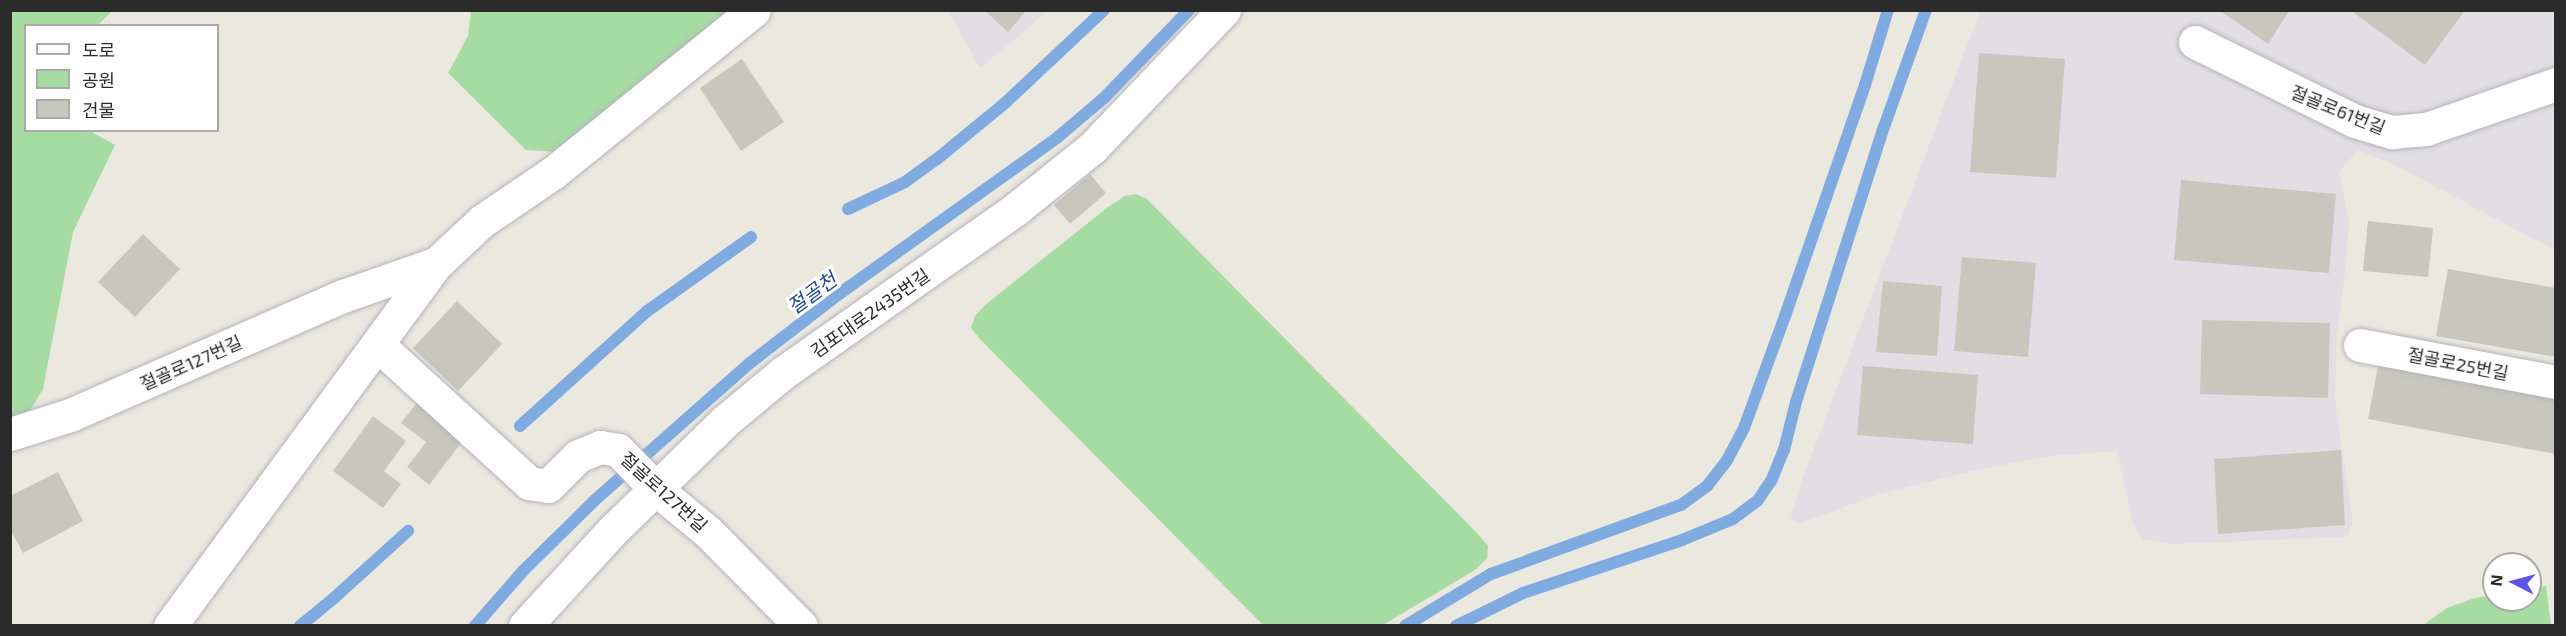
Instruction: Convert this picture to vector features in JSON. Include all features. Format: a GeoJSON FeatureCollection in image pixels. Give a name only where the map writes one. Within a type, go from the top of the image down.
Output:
{"type":"FeatureCollection","features":[{"type":"Feature","properties":{"kind":"lane","name":"절골로127번길"},"geometry":{"type":"LineString","coordinates":[[170,626],[437,263],[482,221],[554,172],[754,10]]}},
{"type":"Feature","properties":{"kind":"lane","name":"김포대로2435번길"},"geometry":{"type":"LineString","coordinates":[[525,626],[652,485],[784,372],[1008,215],[1092,148],[1224,10]]}},
{"type":"Feature","properties":{"kind":"lane","name":"절골로61번길"},"geometry":{"type":"LineString","coordinates":[[2195,42],[2345,116],[2392,132],[2426,129],[2556,84]]}},
{"type":"Feature","properties":{"kind":"lane","name":"절골로127번길"},"geometry":{"type":"LineString","coordinates":[[10,434],[70,415],[343,296],[437,263]]}},
{"type":"Feature","properties":{"kind":"lane","name":"절골로127번길"},"geometry":{"type":"LineString","coordinates":[[378,345],[529,483],[548,486],[578,456],[600,447],[618,450],[652,485],[708,532],[801,626]]}},
{"type":"Feature","properties":{"kind":"lane","name":"절골로25번길"},"geometry":{"type":"LineString","coordinates":[[2360,345],[2556,382]]}},
{"type":"Feature","properties":{"kind":"shaded area"},"geometry":{"type":"Polygon","coordinates":[[[948,11],[1046,11],[980,68],[948,11]]]}},
{"type":"Feature","properties":{"kind":"shaded area"},"geometry":{"type":"Polygon","coordinates":[[[1980,11],[2555,11],[2555,250],[2392,164],[2358,150],[2339,172],[2349,221],[2337,335],[2335,399],[2353,523],[2347,537],[2168,544],[2143,539],[2133,524],[2117,451],[2050,456],[1981,469],[1883,493],[1798,524],[1790,518],[1803,477],[1980,11]]]}},
{"type":"Feature","properties":{"kind":"green space"},"geometry":{"type":"Polygon","coordinates":[[[11,11],[112,11],[99,24],[24,24],[24,132],[92,132],[115,145],[73,232],[43,389],[23,422],[11,425],[11,11]]]}},
{"type":"Feature","properties":{"kind":"green space"},"geometry":{"type":"Polygon","coordinates":[[[471,11],[733,11],[561,152],[526,150],[448,73],[468,36],[471,11]]]}},
{"type":"Feature","properties":{"kind":"green space"},"geometry":{"type":"Polygon","coordinates":[[[1136,194],[1147,199],[1476,532],[1488,546],[1487,558],[1475,570],[1383,625],[1263,625],[980,339],[971,328],[975,316],[985,305],[1108,207],[1125,196],[1136,194]]]}},
{"type":"Feature","properties":{"kind":"green space"},"geometry":{"type":"Polygon","coordinates":[[[2542,586],[2546,586],[2551,625],[2423,625],[2447,608],[2482,597],[2482,612],[2542,612],[2542,586]]]}},
{"type":"Feature","properties":{"kind":"building"},"geometry":{"type":"Polygon","coordinates":[[[984,10],[1027,10],[1008,32],[984,10]]]}},
{"type":"Feature","properties":{"kind":"building"},"geometry":{"type":"Polygon","coordinates":[[[2219,10],[2290,10],[2268,44],[2219,10]]]}},
{"type":"Feature","properties":{"kind":"building"},"geometry":{"type":"Polygon","coordinates":[[[2350,10],[2460,10],[2463,13],[2425,65],[2350,10]]]}},
{"type":"Feature","properties":{"kind":"building"},"geometry":{"type":"Polygon","coordinates":[[[1979,53],[2065,59],[2056,178],[1970,172],[1979,53]]]}},
{"type":"Feature","properties":{"kind":"building"},"geometry":{"type":"Polygon","coordinates":[[[742,59],[784,122],[741,151],[700,88],[742,59]]]}},
{"type":"Feature","properties":{"kind":"building"},"geometry":{"type":"Polygon","coordinates":[[[1090,174],[1106,193],[1070,224],[1054,205],[1090,174]]]}},
{"type":"Feature","properties":{"kind":"building"},"geometry":{"type":"Polygon","coordinates":[[[2181,180],[2336,194],[2329,273],[2174,260],[2181,180]]]}},
{"type":"Feature","properties":{"kind":"building"},"geometry":{"type":"Polygon","coordinates":[[[2368,221],[2433,228],[2428,277],[2363,271],[2368,221]]]}},
{"type":"Feature","properties":{"kind":"building"},"geometry":{"type":"Polygon","coordinates":[[[143,234],[180,269],[135,317],[98,282],[143,234]]]}},
{"type":"Feature","properties":{"kind":"building"},"geometry":{"type":"Polygon","coordinates":[[[1962,257],[2036,263],[2028,357],[1954,351],[1962,257]]]}},
{"type":"Feature","properties":{"kind":"building"},"geometry":{"type":"Polygon","coordinates":[[[2448,269],[2556,288],[2556,357],[2436,336],[2448,269]]]}},
{"type":"Feature","properties":{"kind":"building"},"geometry":{"type":"Polygon","coordinates":[[[1883,281],[1942,286],[1937,356],[1876,352],[1883,281]]]}},
{"type":"Feature","properties":{"kind":"building"},"geometry":{"type":"Polygon","coordinates":[[[457,301],[502,344],[458,391],[413,348],[457,301]]]}},
{"type":"Feature","properties":{"kind":"building"},"geometry":{"type":"Polygon","coordinates":[[[2202,320],[2330,323],[2328,398],[2200,394],[2202,320]]]}},
{"type":"Feature","properties":{"kind":"building"},"geometry":{"type":"Polygon","coordinates":[[[2379,361],[2556,394],[2556,454],[2368,419],[2379,361]]]}},
{"type":"Feature","properties":{"kind":"building"},"geometry":{"type":"Polygon","coordinates":[[[1863,366],[1978,375],[1973,444],[1857,435],[1863,366]]]}},
{"type":"Feature","properties":{"kind":"building"},"geometry":{"type":"Polygon","coordinates":[[[417,403],[464,439],[429,485],[407,467],[426,442],[401,423],[417,403]]]}},
{"type":"Feature","properties":{"kind":"building"},"geometry":{"type":"Polygon","coordinates":[[[373,416],[406,441],[384,471],[401,484],[383,508],[333,471],[373,416]]]}},
{"type":"Feature","properties":{"kind":"building"},"geometry":{"type":"Polygon","coordinates":[[[2341,450],[2345,525],[2218,534],[2214,459],[2341,450]]]}},
{"type":"Feature","properties":{"kind":"building"},"geometry":{"type":"Polygon","coordinates":[[[58,472],[83,521],[23,553],[10,529],[10,496],[58,472]]]}},
{"type":"Feature","properties":{"kind":"waterway"},"geometry":{"type":"LineString","coordinates":[[848,209],[905,182],[937,159],[1005,103],[1104,10]]}},
{"type":"Feature","properties":{"kind":"waterway","name":"절골천"},"geometry":{"type":"LineString","coordinates":[[475,626],[523,571],[595,500],[750,363],[839,294],[1058,137],[1104,98],[1189,10]]}},
{"type":"Feature","properties":{"kind":"waterway"},"geometry":{"type":"LineString","coordinates":[[1405,626],[1491,574],[1681,505],[1707,486],[1726,462],[1744,428],[1785,316],[1865,85],[1888,10]]}},
{"type":"Feature","properties":{"kind":"waterway"},"geometry":{"type":"LineString","coordinates":[[1456,626],[1523,593],[1682,540],[1733,519],[1758,500],[1772,479],[1784,450],[1796,402],[1884,127],[1926,10]]}},
{"type":"Feature","properties":{"kind":"waterway"},"geometry":{"type":"LineString","coordinates":[[520,426],[646,312],[751,237]]}},
{"type":"Feature","properties":{"kind":"waterway"},"geometry":{"type":"LineString","coordinates":[[300,626],[408,531]]}}]}
